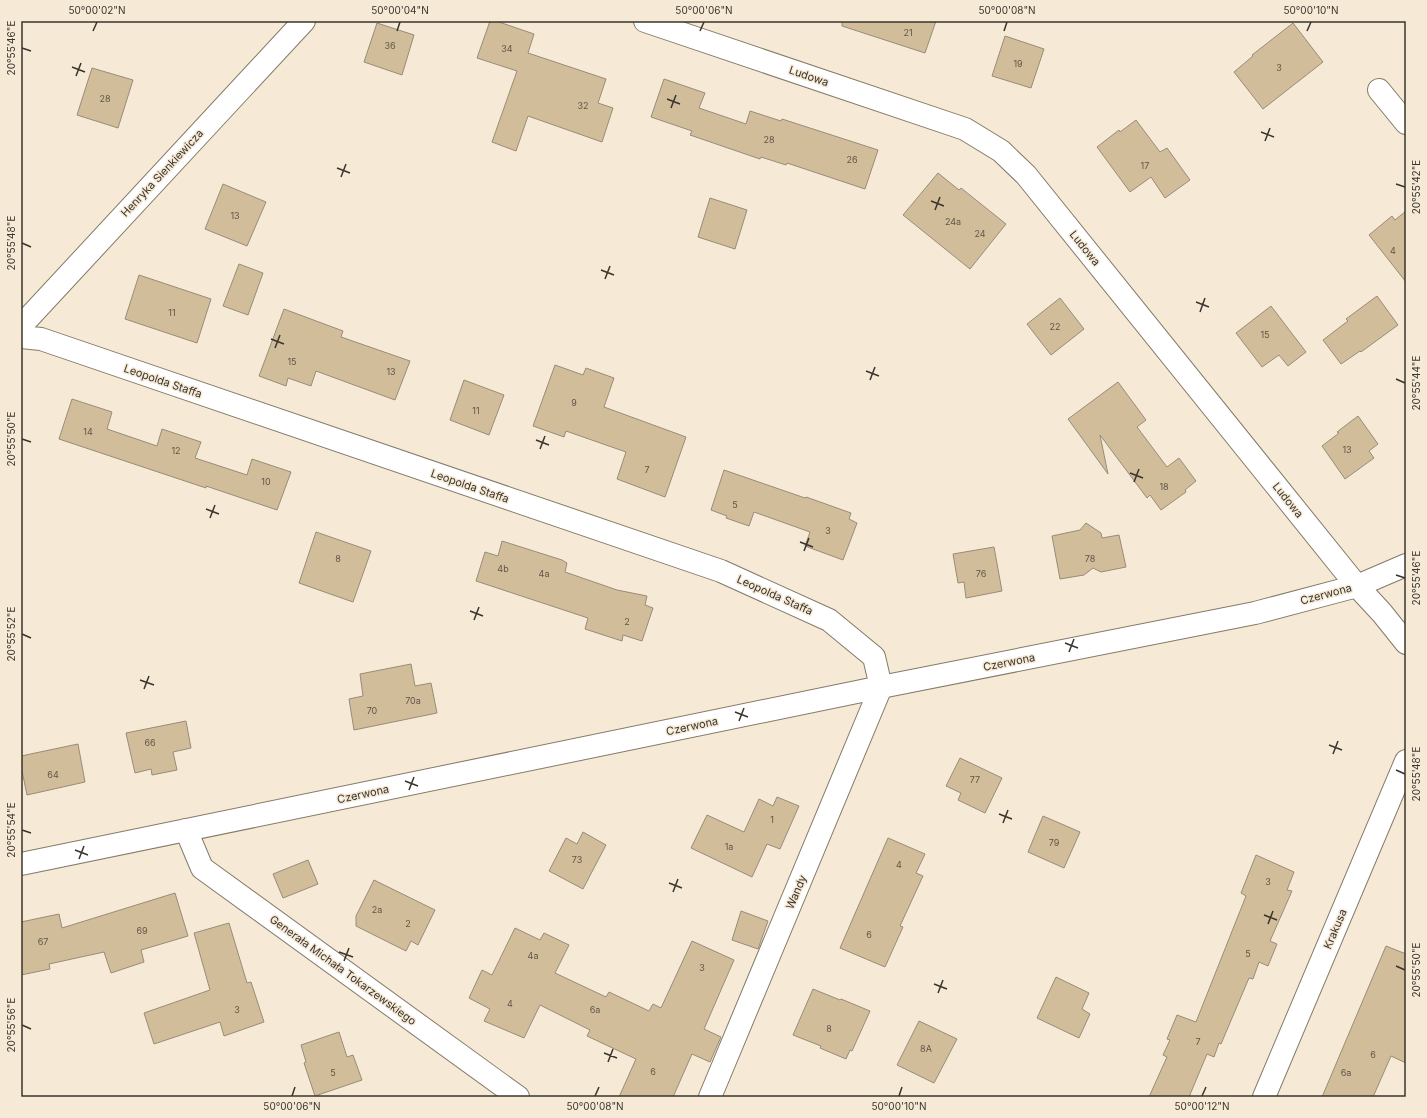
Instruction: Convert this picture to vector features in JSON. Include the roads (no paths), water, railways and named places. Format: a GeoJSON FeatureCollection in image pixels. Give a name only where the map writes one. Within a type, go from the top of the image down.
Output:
{"type":"FeatureCollection","features":[{"type":"Feature","properties":{"kind":"street","name":"Henryka Sienkiewicza"},"geometry":{"type":"LineString","coordinates":[[21,326],[304,21]]}},
{"type":"Feature","properties":{"kind":"street","name":"Ludowa"},"geometry":{"type":"LineString","coordinates":[[645,21],[965,128],[1001,152],[1026,175],[1357,586],[1382,613],[1406,643]]}},
{"type":"Feature","properties":{"kind":"street"},"geometry":{"type":"LineString","coordinates":[[1379,90],[1406,123]]}},
{"type":"Feature","properties":{"kind":"street","name":"Leopolda Staffa"},"geometry":{"type":"LineString","coordinates":[[21,337],[41,339],[722,572],[829,620],[874,657],[881,687]]}},
{"type":"Feature","properties":{"kind":"street","name":"Czerwona"},"geometry":{"type":"LineString","coordinates":[[21,864],[881,687],[1255,613],[1357,586],[1406,565]]}},
{"type":"Feature","properties":{"kind":"street","name":"Wandy"},"geometry":{"type":"LineString","coordinates":[[710,1097],[881,687]]}},
{"type":"Feature","properties":{"kind":"street","name":"Krakusa"},"geometry":{"type":"LineString","coordinates":[[1264,1097],[1406,761]]}},
{"type":"Feature","properties":{"kind":"street","name":"Generała Michała Tokarzewskiego"},"geometry":{"type":"LineString","coordinates":[[186,830],[202,868],[518,1097]]}}]}
